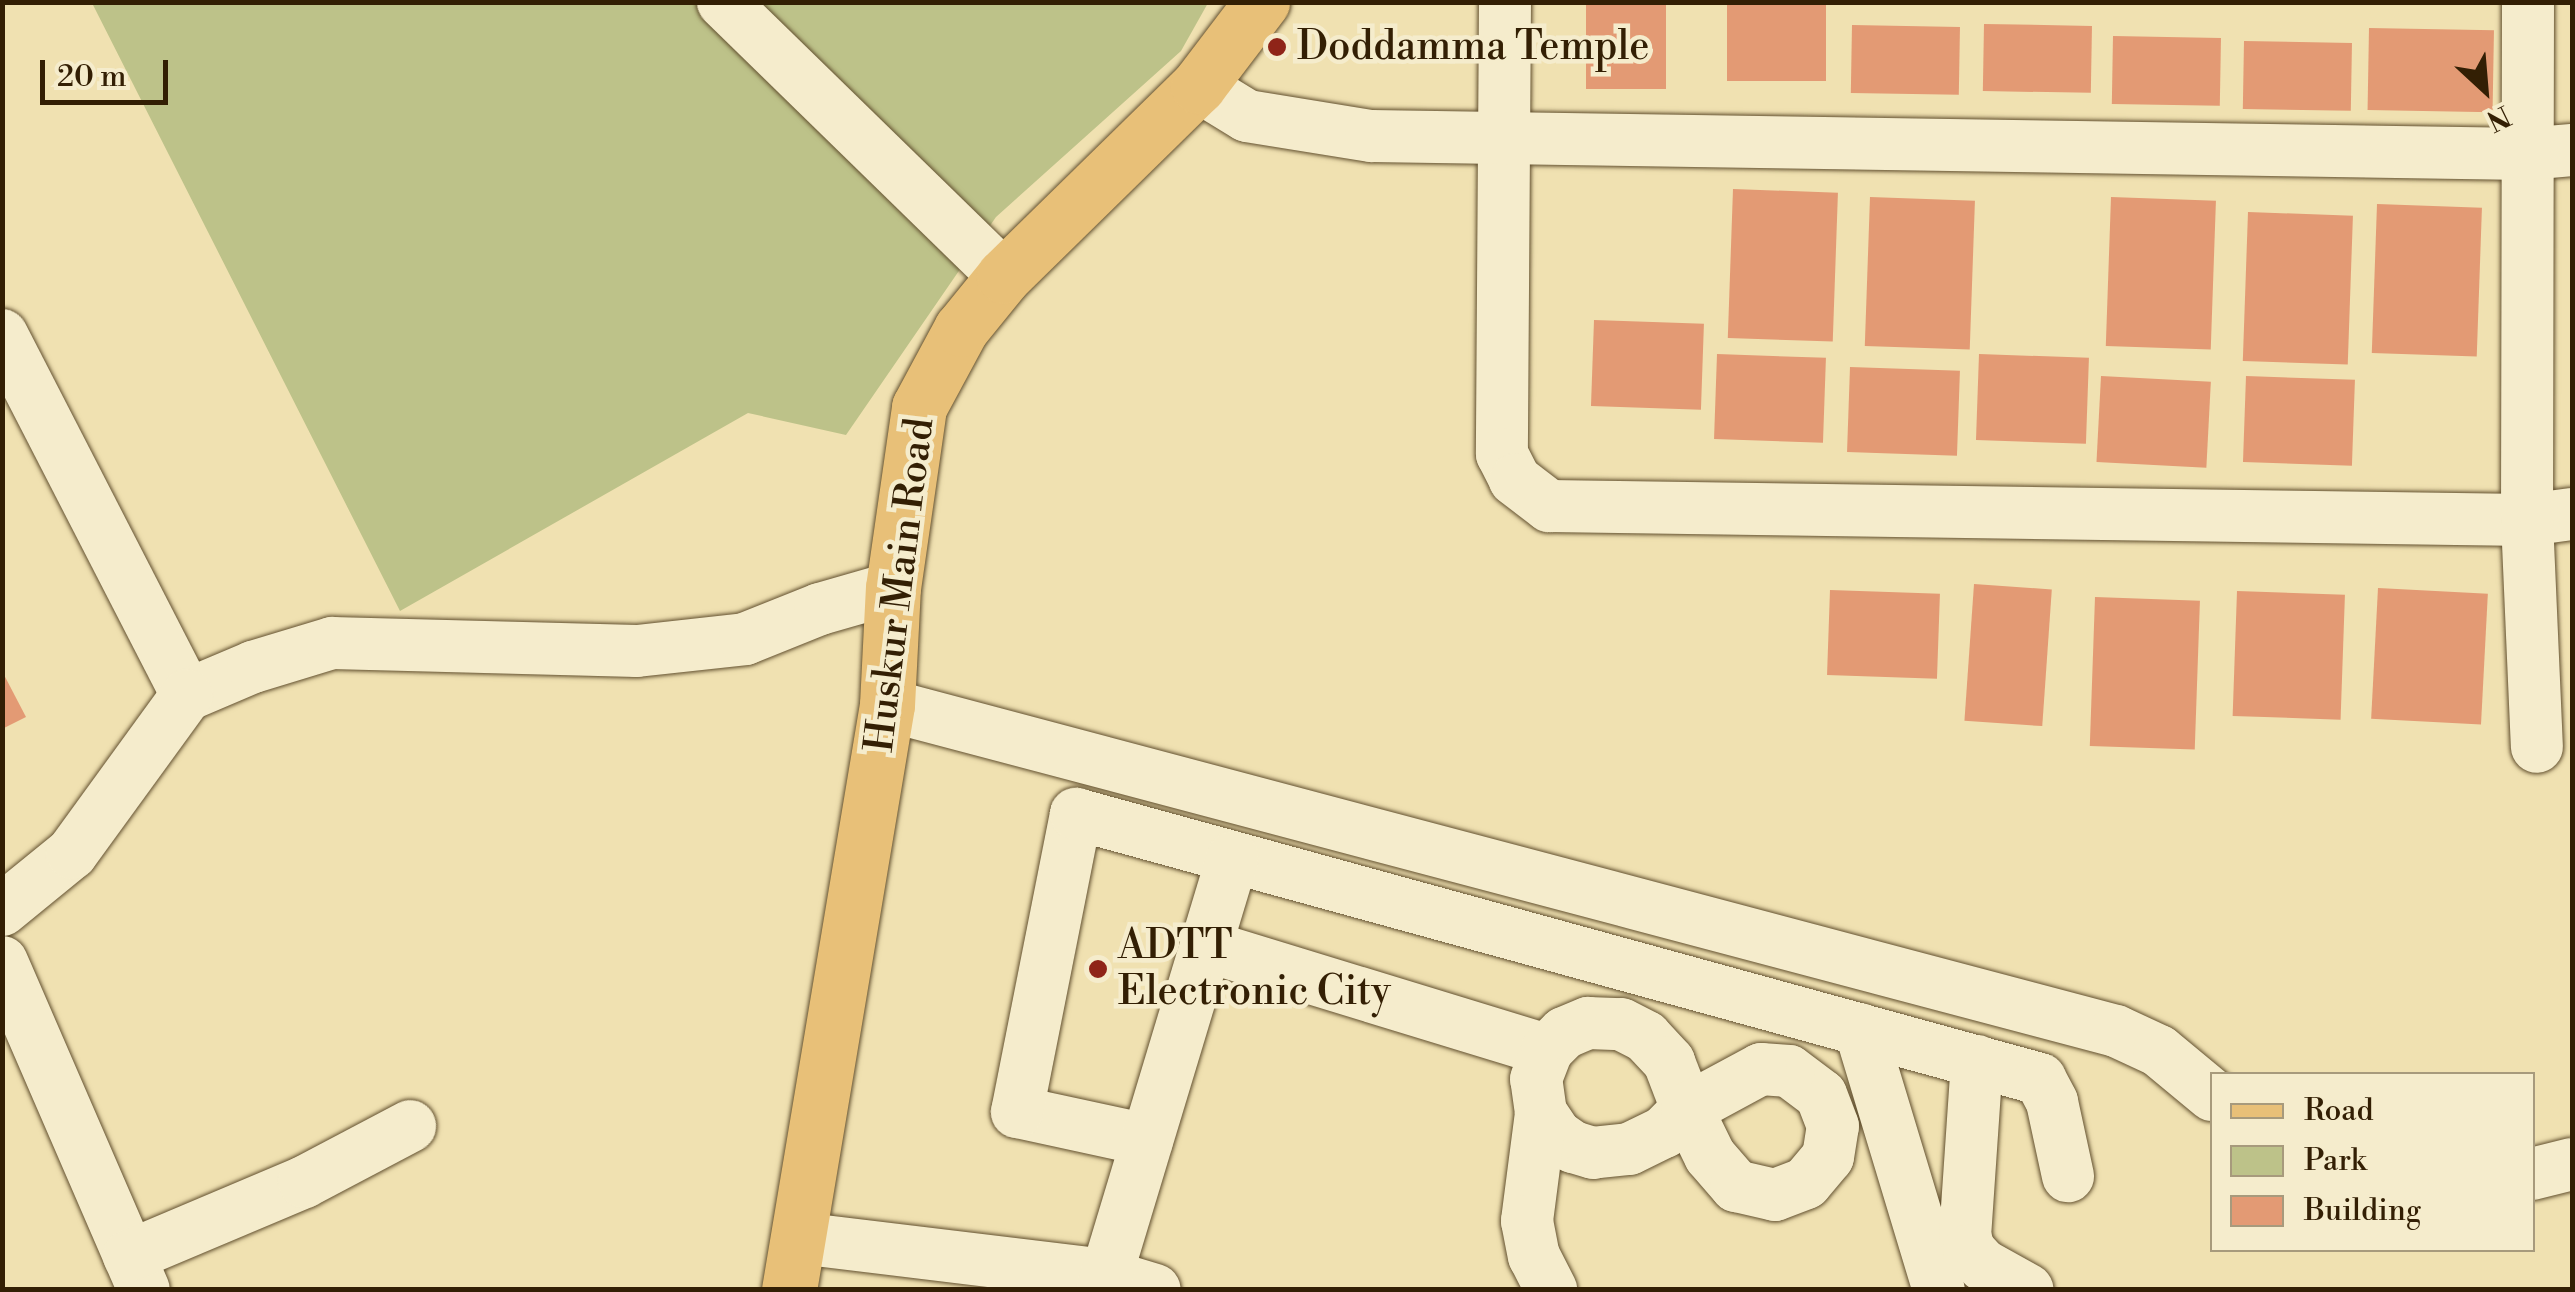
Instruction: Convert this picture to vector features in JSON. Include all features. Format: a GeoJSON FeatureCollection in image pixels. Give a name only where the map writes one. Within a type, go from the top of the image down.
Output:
{"type":"FeatureCollection","features":[{"type":"Feature","properties":{"kind":"main road","name":"Huskur Main Road"},"geometry":{"type":"LineString","coordinates":[[794,1264],[887,705],[893,588],[919,407],[962,329],[1004,276],[1198,86],[1262,2]]}},
{"type":"Feature","properties":{"kind":"street"},"geometry":{"type":"LineString","coordinates":[[723,2],[1004,276]]}},
{"type":"Feature","properties":{"kind":"street"},"geometry":{"type":"LineString","coordinates":[[1505,2],[1502,454],[1515,480],[1549,506],[2550,517]]}},
{"type":"Feature","properties":{"kind":"street"},"geometry":{"type":"LineString","coordinates":[[2528,2],[2549,152],[2550,517],[2537,747]]}},
{"type":"Feature","properties":{"kind":"street"},"geometry":{"type":"LineString","coordinates":[[1198,86],[1247,116],[1371,136],[2549,152]]}},
{"type":"Feature","properties":{"kind":"street"},"geometry":{"type":"LineString","coordinates":[[2,335],[187,695]]}},
{"type":"Feature","properties":{"kind":"street"},"geometry":{"type":"LineString","coordinates":[[2,910],[72,853],[187,695],[253,667],[332,643],[637,651],[745,639],[820,609],[893,588]]}},
{"type":"Feature","properties":{"kind":"street"},"geometry":{"type":"LineString","coordinates":[[887,705],[2116,1031],[2159,1051],[2210,1093]]}},
{"type":"Feature","properties":{"kind":"street"},"geometry":{"type":"LineString","coordinates":[[1147,1140],[1017,1112],[1076,814],[2040,1079],[2052,1102],[2068,1176]]}},
{"type":"Feature","properties":{"kind":"street"},"geometry":{"type":"LineString","coordinates":[[794,1264],[1121,1285],[1147,1140],[1233,857]]}},
{"type":"Feature","properties":{"kind":"street"},"geometry":{"type":"LineString","coordinates":[[1206,946],[1547,1050]]}},
{"type":"Feature","properties":{"kind":"street"},"geometry":{"type":"LineString","coordinates":[[2,962],[137,1273],[410,1126]]}},
{"type":"Feature","properties":{"kind":"street"},"geometry":{"type":"LineString","coordinates":[[1541,1113],[1556,1135],[1573,1148],[1593,1154],[1628,1149],[1664,1132],[1688,1109],[1669,1062],[1646,1037],[1621,1024],[1588,1023],[1564,1033],[1547,1050],[1536,1079],[1541,1113],[1527,1221],[1534,1256],[1551,1290]]}},
{"type":"Feature","properties":{"kind":"street"},"geometry":{"type":"LineString","coordinates":[[1860,1030],[1939,1290]]}},
{"type":"Feature","properties":{"kind":"street"},"geometry":{"type":"LineString","coordinates":[[1976,1061],[1964,1235],[1983,1265],[2028,1290]]}},
{"type":"Feature","properties":{"kind":"street"},"geometry":{"type":"LineString","coordinates":[[2535,1173],[2572,1164]]}},
{"type":"Feature","properties":{"kind":"green space"},"geometry":{"type":"Polygon","coordinates":[[[92,3],[1208,3],[1181,51],[996,217],[846,435],[748,413],[400,611],[92,3]]]}},
{"type":"Feature","properties":{"kind":"building"},"geometry":{"type":"Polygon","coordinates":[[[1586,2],[1666,2],[1666,89],[1586,89],[1586,2]]]}},
{"type":"Feature","properties":{"kind":"building"},"geometry":{"type":"Polygon","coordinates":[[[1727,2],[1826,2],[1826,81],[1727,81],[1727,2]]]}},
{"type":"Feature","properties":{"kind":"building"},"geometry":{"type":"Polygon","coordinates":[[[1984,24],[2092,26],[2091,93],[1983,91],[1984,24]]]}},
{"type":"Feature","properties":{"kind":"building"},"geometry":{"type":"Polygon","coordinates":[[[1852,25],[1960,27],[1959,95],[1851,93],[1852,25]]]}},
{"type":"Feature","properties":{"kind":"building"},"geometry":{"type":"Polygon","coordinates":[[[2369,28],[2494,30],[2493,112],[2368,110],[2369,28]]]}},
{"type":"Feature","properties":{"kind":"building"},"geometry":{"type":"Polygon","coordinates":[[[2113,36],[2221,38],[2220,106],[2112,104],[2113,36]]]}},
{"type":"Feature","properties":{"kind":"building"},"geometry":{"type":"Polygon","coordinates":[[[2244,41],[2352,43],[2351,111],[2243,109],[2244,41]]]}},
{"type":"Feature","properties":{"kind":"building"},"geometry":{"type":"Polygon","coordinates":[[[1733,189],[1838,193],[1833,342],[1728,338],[1733,189]]]}},
{"type":"Feature","properties":{"kind":"building"},"geometry":{"type":"Polygon","coordinates":[[[1870,197],[1975,201],[1970,350],[1865,346],[1870,197]]]}},
{"type":"Feature","properties":{"kind":"building"},"geometry":{"type":"Polygon","coordinates":[[[2111,197],[2216,201],[2211,350],[2106,346],[2111,197]]]}},
{"type":"Feature","properties":{"kind":"building"},"geometry":{"type":"Polygon","coordinates":[[[2377,204],[2482,208],[2477,357],[2372,353],[2377,204]]]}},
{"type":"Feature","properties":{"kind":"building"},"geometry":{"type":"Polygon","coordinates":[[[2248,212],[2353,216],[2348,365],[2243,361],[2248,212]]]}},
{"type":"Feature","properties":{"kind":"building"},"geometry":{"type":"Polygon","coordinates":[[[1594,320],[1704,324],[1701,410],[1591,406],[1594,320]]]}},
{"type":"Feature","properties":{"kind":"building"},"geometry":{"type":"Polygon","coordinates":[[[1717,354],[1826,358],[1823,443],[1714,439],[1717,354]]]}},
{"type":"Feature","properties":{"kind":"building"},"geometry":{"type":"Polygon","coordinates":[[[1979,354],[2089,358],[2086,444],[1976,440],[1979,354]]]}},
{"type":"Feature","properties":{"kind":"building"},"geometry":{"type":"Polygon","coordinates":[[[1850,367],[1960,371],[1957,456],[1847,452],[1850,367]]]}},
{"type":"Feature","properties":{"kind":"building"},"geometry":{"type":"Polygon","coordinates":[[[2101,376],[2211,382],[2206,468],[2096,462],[2101,376]]]}},
{"type":"Feature","properties":{"kind":"building"},"geometry":{"type":"Polygon","coordinates":[[[2246,376],[2355,380],[2352,466],[2243,462],[2246,376]]]}},
{"type":"Feature","properties":{"kind":"building"},"geometry":{"type":"Polygon","coordinates":[[[1974,584],[2052,589],[2042,726],[1964,721],[1974,584]]]}},
{"type":"Feature","properties":{"kind":"building"},"geometry":{"type":"Polygon","coordinates":[[[2378,588],[2488,594],[2481,725],[2371,719],[2378,588]]]}},
{"type":"Feature","properties":{"kind":"building"},"geometry":{"type":"Polygon","coordinates":[[[1830,590],[1940,594],[1937,679],[1827,675],[1830,590]]]}},
{"type":"Feature","properties":{"kind":"building"},"geometry":{"type":"Polygon","coordinates":[[[2237,591],[2345,595],[2341,720],[2233,716],[2237,591]]]}},
{"type":"Feature","properties":{"kind":"building"},"geometry":{"type":"Polygon","coordinates":[[[2095,597],[2200,601],[2195,750],[2090,746],[2095,597]]]}},
{"type":"Feature","properties":{"kind":"building"},"geometry":{"type":"Polygon","coordinates":[[[2,671],[26,717],[2,729],[2,671]]]}},
{"type":"Feature","properties":{"kind":"place","name":"Doddamma Temple"},"geometry":{"type":"Point","coordinates":[1277,47]}},
{"type":"Feature","properties":{"kind":"place","name":"ADTT Electronic City"},"geometry":{"type":"Point","coordinates":[1098,969]}}]}
